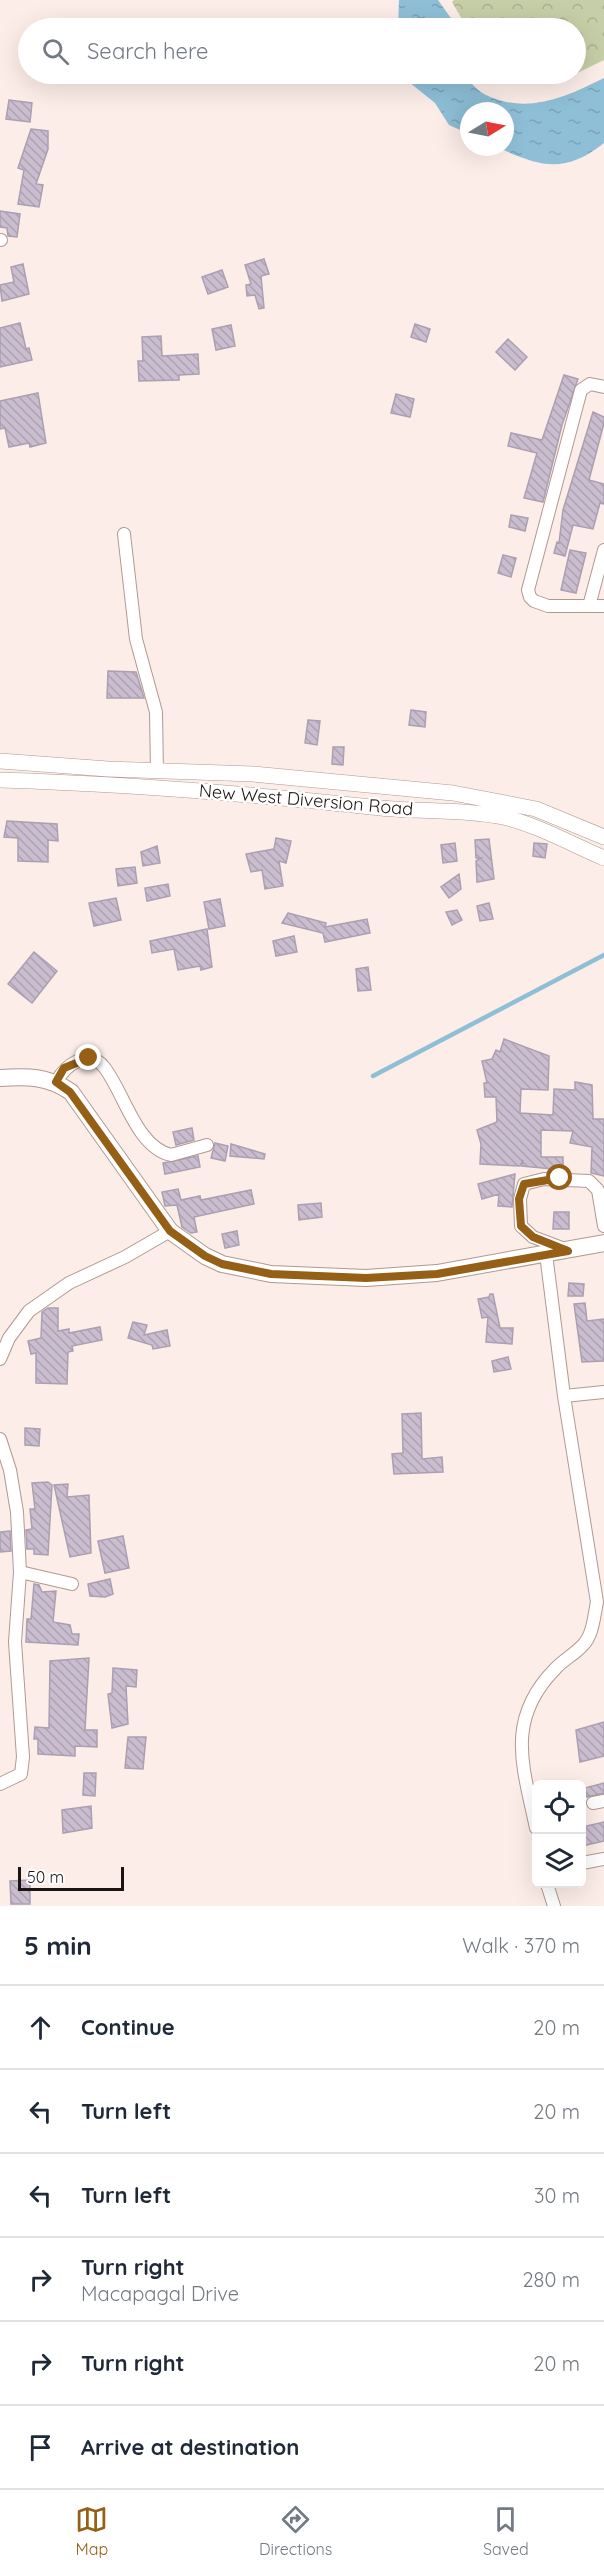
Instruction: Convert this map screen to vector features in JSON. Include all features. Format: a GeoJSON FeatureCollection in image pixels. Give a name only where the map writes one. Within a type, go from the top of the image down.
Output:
{"type":"FeatureCollection","features":[{"type":"Feature","properties":{"kind":"main road"},"geometry":{"type":"LineString","coordinates":[[0,1078],[44,1078],[56,1082],[70,1092],[170,1231],[205,1256],[222,1264],[271,1274],[366,1278],[437,1274],[604,1243]]}},
{"type":"Feature","properties":{"kind":"street"},"geometry":{"type":"LineString","coordinates":[[604,387],[590,384],[581,390],[528,590],[534,602],[541,605],[604,606]]}},
{"type":"Feature","properties":{"kind":"street"},"geometry":{"type":"LineString","coordinates":[[124,534],[136,639],[156,712],[157,771]]}},
{"type":"Feature","properties":{"kind":"street"},"geometry":{"type":"LineString","coordinates":[[589,606],[604,550]]}},
{"type":"Feature","properties":{"kind":"street","name":"New West Diversion Road"},"geometry":{"type":"LineString","coordinates":[[0,761],[157,771],[253,774],[453,793],[536,809],[604,837]]}},
{"type":"Feature","properties":{"kind":"street","name":"New West Diversion Road"},"geometry":{"type":"LineString","coordinates":[[0,780],[209,791],[385,808],[482,814],[539,829],[604,858]]}},
{"type":"Feature","properties":{"kind":"street"},"geometry":{"type":"LineString","coordinates":[[56,1082],[64,1068],[76,1061],[89,1058],[97,1060],[105,1068],[129,1113],[159,1149],[171,1155],[207,1145]]}},
{"type":"Feature","properties":{"kind":"street"},"geometry":{"type":"LineString","coordinates":[[568,1251],[525,1232],[521,1226],[519,1199],[524,1184],[544,1179],[589,1181],[598,1190],[604,1226]]}},
{"type":"Feature","properties":{"kind":"street"},"geometry":{"type":"LineString","coordinates":[[0,1359],[9,1338],[29,1311],[69,1283],[125,1257],[170,1231]]}},
{"type":"Feature","properties":{"kind":"street"},"geometry":{"type":"LineString","coordinates":[[532,1806],[523,1766],[522,1727],[532,1696],[544,1680],[584,1644],[592,1626],[597,1602],[564,1395],[546,1254]]}},
{"type":"Feature","properties":{"kind":"street"},"geometry":{"type":"LineString","coordinates":[[564,1395],[604,1392]]}},
{"type":"Feature","properties":{"kind":"street"},"geometry":{"type":"LineString","coordinates":[[0,1439],[10,1470],[17,1512],[20,1572],[15,1642],[23,1766],[21,1774],[0,1784]]}},
{"type":"Feature","properties":{"kind":"street"},"geometry":{"type":"LineString","coordinates":[[20,1572],[72,1584]]}},
{"type":"Feature","properties":{"kind":"street"},"geometry":{"type":"LineString","coordinates":[[586,1862],[604,1859]]}},
{"type":"Feature","properties":{"kind":"street"},"geometry":{"type":"LineString","coordinates":[[542,1906],[547,1888]]}},
{"type":"Feature","properties":{"kind":"street"},"geometry":{"type":"LineString","coordinates":[[547,1888],[554,1906]]}},
{"type":"Feature","properties":{"kind":"green space"},"geometry":{"type":"Polygon","coordinates":[[[454,0],[604,0],[604,60],[586,69],[586,18],[461,18],[452,2],[454,0]]]}},
{"type":"Feature","properties":{"kind":"water"},"geometry":{"type":"Polygon","coordinates":[[[399,0],[438,0],[451,18],[398,18],[399,0]]]}},
{"type":"Feature","properties":{"kind":"water"},"geometry":{"type":"Polygon","coordinates":[[[604,78],[604,143],[576,160],[564,163],[539,163],[514,154],[514,103],[531,103],[561,97],[604,78]]]}},
{"type":"Feature","properties":{"kind":"water"},"geometry":{"type":"Polygon","coordinates":[[[411,84],[472,84],[486,95],[508,102],[460,102],[460,130],[449,125],[435,103],[411,84]]]}},
{"type":"Feature","properties":{"kind":"building"},"geometry":{"type":"Polygon","coordinates":[[[9,100],[32,103],[30,122],[6,119],[9,100]]]}},
{"type":"Feature","properties":{"kind":"building"},"geometry":{"type":"Polygon","coordinates":[[[31,129],[48,131],[48,149],[36,184],[43,185],[39,207],[18,204],[24,170],[18,168],[31,129]]]}},
{"type":"Feature","properties":{"kind":"building"},"geometry":{"type":"Polygon","coordinates":[[[0,211],[20,214],[17,237],[8,236],[7,228],[0,227],[0,211]]]}},
{"type":"Feature","properties":{"kind":"building"},"geometry":{"type":"Polygon","coordinates":[[[264,259],[269,274],[261,276],[264,308],[259,309],[255,295],[247,296],[246,285],[251,284],[245,265],[264,259]]]}},
{"type":"Feature","properties":{"kind":"building"},"geometry":{"type":"Polygon","coordinates":[[[23,264],[29,294],[2,301],[0,285],[14,282],[11,267],[23,264]]]}},
{"type":"Feature","properties":{"kind":"building"},"geometry":{"type":"Polygon","coordinates":[[[222,270],[228,287],[208,294],[202,277],[222,270]]]}},
{"type":"Feature","properties":{"kind":"building"},"geometry":{"type":"Polygon","coordinates":[[[20,323],[26,349],[29,348],[32,360],[0,367],[0,328],[20,323]]]}},
{"type":"Feature","properties":{"kind":"building"},"geometry":{"type":"Polygon","coordinates":[[[415,324],[430,329],[426,342],[411,337],[415,324]]]}},
{"type":"Feature","properties":{"kind":"building"},"geometry":{"type":"Polygon","coordinates":[[[231,325],[235,346],[216,350],[212,329],[231,325]]]}},
{"type":"Feature","properties":{"kind":"building"},"geometry":{"type":"Polygon","coordinates":[[[161,336],[162,356],[198,354],[199,374],[179,375],[179,380],[139,381],[138,361],[143,361],[142,337],[161,336]]]}},
{"type":"Feature","properties":{"kind":"building"},"geometry":{"type":"Polygon","coordinates":[[[508,339],[527,357],[515,370],[496,352],[508,339]]]}},
{"type":"Feature","properties":{"kind":"building"},"geometry":{"type":"Polygon","coordinates":[[[564,375],[578,379],[562,425],[543,502],[524,498],[537,453],[508,446],[511,433],[542,440],[564,375]]]}},
{"type":"Feature","properties":{"kind":"building"},"geometry":{"type":"Polygon","coordinates":[[[38,393],[46,443],[30,447],[29,443],[9,447],[5,428],[0,429],[0,401],[38,393]]]}},
{"type":"Feature","properties":{"kind":"building"},"geometry":{"type":"Polygon","coordinates":[[[396,394],[414,399],[410,417],[391,413],[396,394]]]}},
{"type":"Feature","properties":{"kind":"building"},"geometry":{"type":"Polygon","coordinates":[[[593,412],[604,417],[604,423],[589,480],[604,484],[604,504],[600,503],[593,529],[573,525],[565,556],[554,553],[557,542],[559,543],[563,510],[593,412]]]}},
{"type":"Feature","properties":{"kind":"building"},"geometry":{"type":"Polygon","coordinates":[[[511,515],[528,518],[525,531],[509,527],[511,515]]]}},
{"type":"Feature","properties":{"kind":"building"},"geometry":{"type":"Polygon","coordinates":[[[570,550],[586,553],[576,593],[561,590],[570,550]]]}},
{"type":"Feature","properties":{"kind":"building"},"geometry":{"type":"Polygon","coordinates":[[[503,555],[516,558],[511,577],[498,573],[503,555]]]}},
{"type":"Feature","properties":{"kind":"building"},"geometry":{"type":"Polygon","coordinates":[[[108,671],[136,672],[144,698],[107,698],[108,671]]]}},
{"type":"Feature","properties":{"kind":"building"},"geometry":{"type":"Polygon","coordinates":[[[411,710],[426,712],[425,727],[409,725],[411,710]]]}},
{"type":"Feature","properties":{"kind":"building"},"geometry":{"type":"Polygon","coordinates":[[[308,720],[320,721],[317,745],[305,743],[308,720]]]}},
{"type":"Feature","properties":{"kind":"building"},"geometry":{"type":"Polygon","coordinates":[[[333,747],[344,747],[343,765],[332,764],[333,747]]]}},
{"type":"Feature","properties":{"kind":"building"},"geometry":{"type":"Polygon","coordinates":[[[7,821],[57,824],[58,841],[48,840],[48,862],[18,861],[18,838],[4,837],[7,821]]]}},
{"type":"Feature","properties":{"kind":"building"},"geometry":{"type":"Polygon","coordinates":[[[276,838],[291,841],[286,863],[279,861],[283,886],[265,889],[262,870],[251,872],[246,854],[274,849],[276,838]]]}},
{"type":"Feature","properties":{"kind":"building"},"geometry":{"type":"Polygon","coordinates":[[[489,839],[494,879],[477,882],[476,861],[481,858],[476,858],[475,840],[489,839]]]}},
{"type":"Feature","properties":{"kind":"building"},"geometry":{"type":"Polygon","coordinates":[[[455,843],[457,861],[443,863],[441,845],[455,843]]]}},
{"type":"Feature","properties":{"kind":"building"},"geometry":{"type":"Polygon","coordinates":[[[534,843],[547,844],[545,858],[533,856],[534,843]]]}},
{"type":"Feature","properties":{"kind":"building"},"geometry":{"type":"Polygon","coordinates":[[[157,846],[160,863],[143,866],[141,852],[157,846]]]}},
{"type":"Feature","properties":{"kind":"building"},"geometry":{"type":"Polygon","coordinates":[[[135,867],[137,883],[118,886],[116,869],[135,867]]]}},
{"type":"Feature","properties":{"kind":"building"},"geometry":{"type":"Polygon","coordinates":[[[459,874],[461,889],[449,898],[441,887],[459,874]]]}},
{"type":"Feature","properties":{"kind":"building"},"geometry":{"type":"Polygon","coordinates":[[[168,884],[170,896],[147,901],[145,888],[168,884]]]}},
{"type":"Feature","properties":{"kind":"building"},"geometry":{"type":"Polygon","coordinates":[[[116,898],[121,920],[94,926],[89,903],[116,898]]]}},
{"type":"Feature","properties":{"kind":"building"},"geometry":{"type":"Polygon","coordinates":[[[220,899],[225,926],[209,929],[204,902],[220,899]]]}},
{"type":"Feature","properties":{"kind":"building"},"geometry":{"type":"Polygon","coordinates":[[[489,903],[493,919],[480,921],[477,906],[489,903]]]}},
{"type":"Feature","properties":{"kind":"building"},"geometry":{"type":"Polygon","coordinates":[[[457,910],[462,920],[452,925],[446,912],[457,910]]]}},
{"type":"Feature","properties":{"kind":"building"},"geometry":{"type":"Polygon","coordinates":[[[288,913],[326,923],[325,927],[367,919],[370,933],[325,942],[323,933],[282,923],[288,913]]]}},
{"type":"Feature","properties":{"kind":"building"},"geometry":{"type":"Polygon","coordinates":[[[207,929],[212,967],[201,970],[200,966],[178,970],[174,949],[152,953],[150,941],[207,929]]]}},
{"type":"Feature","properties":{"kind":"building"},"geometry":{"type":"Polygon","coordinates":[[[294,936],[297,952],[276,956],[273,941],[294,936]]]}},
{"type":"Feature","properties":{"kind":"building"},"geometry":{"type":"Polygon","coordinates":[[[34,952],[57,971],[32,1003],[8,984],[34,952]]]}},
{"type":"Feature","properties":{"kind":"building"},"geometry":{"type":"Polygon","coordinates":[[[368,967],[371,990],[358,991],[356,969],[368,967]]]}},
{"type":"Feature","properties":{"kind":"building"},"geometry":{"type":"Polygon","coordinates":[[[504,1039],[549,1056],[548,1090],[521,1089],[520,1113],[553,1115],[554,1089],[575,1090],[575,1082],[592,1085],[593,1119],[604,1119],[604,1176],[591,1173],[592,1147],[570,1143],[573,1131],[541,1130],[541,1157],[563,1157],[563,1170],[522,1166],[523,1160],[520,1166],[480,1164],[481,1144],[477,1130],[497,1122],[496,1097],[485,1097],[484,1083],[487,1083],[482,1061],[492,1059],[496,1050],[500,1052],[504,1039]]]}},
{"type":"Feature","properties":{"kind":"building"},"geometry":{"type":"Polygon","coordinates":[[[192,1128],[194,1140],[176,1145],[173,1132],[192,1128]]]}},
{"type":"Feature","properties":{"kind":"building"},"geometry":{"type":"Polygon","coordinates":[[[215,1143],[228,1146],[225,1161],[211,1158],[215,1143]]]}},
{"type":"Feature","properties":{"kind":"building"},"geometry":{"type":"Polygon","coordinates":[[[231,1144],[265,1154],[264,1159],[230,1156],[231,1144]]]}},
{"type":"Feature","properties":{"kind":"building"},"geometry":{"type":"Polygon","coordinates":[[[198,1156],[200,1167],[165,1174],[163,1163],[198,1156]]]}},
{"type":"Feature","properties":{"kind":"building"},"geometry":{"type":"Polygon","coordinates":[[[515,1174],[512,1207],[498,1206],[499,1194],[482,1199],[478,1184],[515,1174]]]}},
{"type":"Feature","properties":{"kind":"building"},"geometry":{"type":"Polygon","coordinates":[[[178,1189],[181,1200],[200,1196],[201,1200],[251,1190],[254,1204],[194,1217],[197,1232],[191,1233],[182,1227],[177,1205],[165,1206],[162,1192],[178,1189]]]}},
{"type":"Feature","properties":{"kind":"building"},"geometry":{"type":"Polygon","coordinates":[[[321,1203],[322,1217],[299,1220],[298,1205],[321,1203]]]}},
{"type":"Feature","properties":{"kind":"building"},"geometry":{"type":"Polygon","coordinates":[[[554,1212],[569,1212],[569,1229],[553,1229],[554,1212]]]}},
{"type":"Feature","properties":{"kind":"building"},"geometry":{"type":"Polygon","coordinates":[[[237,1231],[239,1245],[225,1248],[222,1234],[237,1231]]]}},
{"type":"Feature","properties":{"kind":"building"},"geometry":{"type":"Polygon","coordinates":[[[569,1283],[584,1284],[583,1296],[568,1296],[569,1283]]]}},
{"type":"Feature","properties":{"kind":"building"},"geometry":{"type":"Polygon","coordinates":[[[493,1294],[500,1328],[513,1328],[512,1344],[486,1342],[488,1317],[482,1318],[478,1299],[489,1297],[493,1294]]]}},
{"type":"Feature","properties":{"kind":"building"},"geometry":{"type":"Polygon","coordinates":[[[585,1303],[587,1321],[604,1319],[604,1361],[582,1362],[574,1304],[585,1303]]]}},
{"type":"Feature","properties":{"kind":"building"},"geometry":{"type":"Polygon","coordinates":[[[48,1308],[58,1308],[58,1331],[69,1329],[69,1333],[100,1327],[102,1340],[72,1346],[73,1351],[68,1352],[67,1384],[36,1383],[36,1353],[31,1354],[28,1341],[41,1338],[42,1312],[48,1308]]]}},
{"type":"Feature","properties":{"kind":"building"},"geometry":{"type":"Polygon","coordinates":[[[133,1322],[147,1325],[144,1335],[167,1330],[170,1346],[153,1349],[152,1345],[128,1338],[133,1322]]]}},
{"type":"Feature","properties":{"kind":"building"},"geometry":{"type":"Polygon","coordinates":[[[508,1357],[511,1369],[494,1372],[492,1361],[508,1357]]]}},
{"type":"Feature","properties":{"kind":"building"},"geometry":{"type":"Polygon","coordinates":[[[421,1413],[422,1459],[442,1457],[443,1472],[394,1474],[392,1454],[403,1453],[402,1414],[421,1413]]]}},
{"type":"Feature","properties":{"kind":"building"},"geometry":{"type":"Polygon","coordinates":[[[25,1428],[40,1429],[39,1446],[25,1445],[25,1428]]]}},
{"type":"Feature","properties":{"kind":"building"},"geometry":{"type":"Polygon","coordinates":[[[48,1482],[52,1485],[48,1555],[34,1554],[34,1549],[27,1549],[26,1530],[32,1529],[30,1509],[35,1509],[32,1483],[48,1482]]]}},
{"type":"Feature","properties":{"kind":"building"},"geometry":{"type":"Polygon","coordinates":[[[68,1484],[67,1497],[89,1495],[91,1553],[70,1557],[54,1485],[68,1484]]]}},
{"type":"Feature","properties":{"kind":"building"},"geometry":{"type":"Polygon","coordinates":[[[10,1531],[11,1551],[0,1552],[0,1532],[10,1531]]]}},
{"type":"Feature","properties":{"kind":"building"},"geometry":{"type":"Polygon","coordinates":[[[123,1536],[129,1568],[105,1573],[98,1541],[123,1536]]]}},
{"type":"Feature","properties":{"kind":"building"},"geometry":{"type":"Polygon","coordinates":[[[110,1579],[113,1594],[105,1597],[90,1596],[88,1584],[110,1579]]]}},
{"type":"Feature","properties":{"kind":"building"},"geometry":{"type":"Polygon","coordinates":[[[34,1584],[39,1585],[42,1592],[56,1591],[53,1622],[70,1625],[72,1634],[79,1634],[78,1645],[26,1642],[27,1619],[31,1619],[34,1584]]]}},
{"type":"Feature","properties":{"kind":"building"},"geometry":{"type":"Polygon","coordinates":[[[89,1658],[85,1730],[97,1730],[97,1747],[75,1746],[75,1756],[38,1754],[38,1739],[34,1739],[35,1727],[49,1728],[50,1661],[89,1658]]]}},
{"type":"Feature","properties":{"kind":"building"},"geometry":{"type":"Polygon","coordinates":[[[113,1668],[137,1670],[136,1687],[126,1686],[128,1724],[112,1728],[108,1694],[112,1693],[113,1668]]]}},
{"type":"Feature","properties":{"kind":"building"},"geometry":{"type":"Polygon","coordinates":[[[604,1722],[604,1756],[580,1762],[576,1730],[604,1722]]]}},
{"type":"Feature","properties":{"kind":"building"},"geometry":{"type":"Polygon","coordinates":[[[128,1737],[146,1737],[143,1769],[125,1768],[128,1737]]]}},
{"type":"Feature","properties":{"kind":"building"},"geometry":{"type":"Polygon","coordinates":[[[84,1773],[96,1773],[95,1796],[83,1795],[84,1773]]]}},
{"type":"Feature","properties":{"kind":"building"},"geometry":{"type":"Polygon","coordinates":[[[604,1783],[604,1793],[587,1797],[586,1788],[604,1783]]]}},
{"type":"Feature","properties":{"kind":"building"},"geometry":{"type":"Polygon","coordinates":[[[91,1806],[92,1828],[63,1833],[62,1810],[91,1806]]]}},
{"type":"Feature","properties":{"kind":"building"},"geometry":{"type":"Polygon","coordinates":[[[604,1822],[604,1841],[586,1845],[586,1826],[604,1822]]]}},
{"type":"Feature","properties":{"kind":"building"},"geometry":{"type":"Polygon","coordinates":[[[30,1880],[30,1904],[11,1904],[10,1881],[30,1880]]]}},
{"type":"Feature","properties":{"kind":"waterway"},"geometry":{"type":"LineString","coordinates":[[373,1076],[604,955]]}},
{"type":"Feature","properties":{"kind":"route"},"geometry":{"type":"LineString","coordinates":[[89,1058],[76,1061],[64,1068],[56,1082],[70,1092],[170,1231],[205,1256],[238,1269],[303,1277],[366,1278],[437,1274],[568,1251],[533,1237],[521,1226],[519,1199],[524,1184],[560,1178]]}}]}
